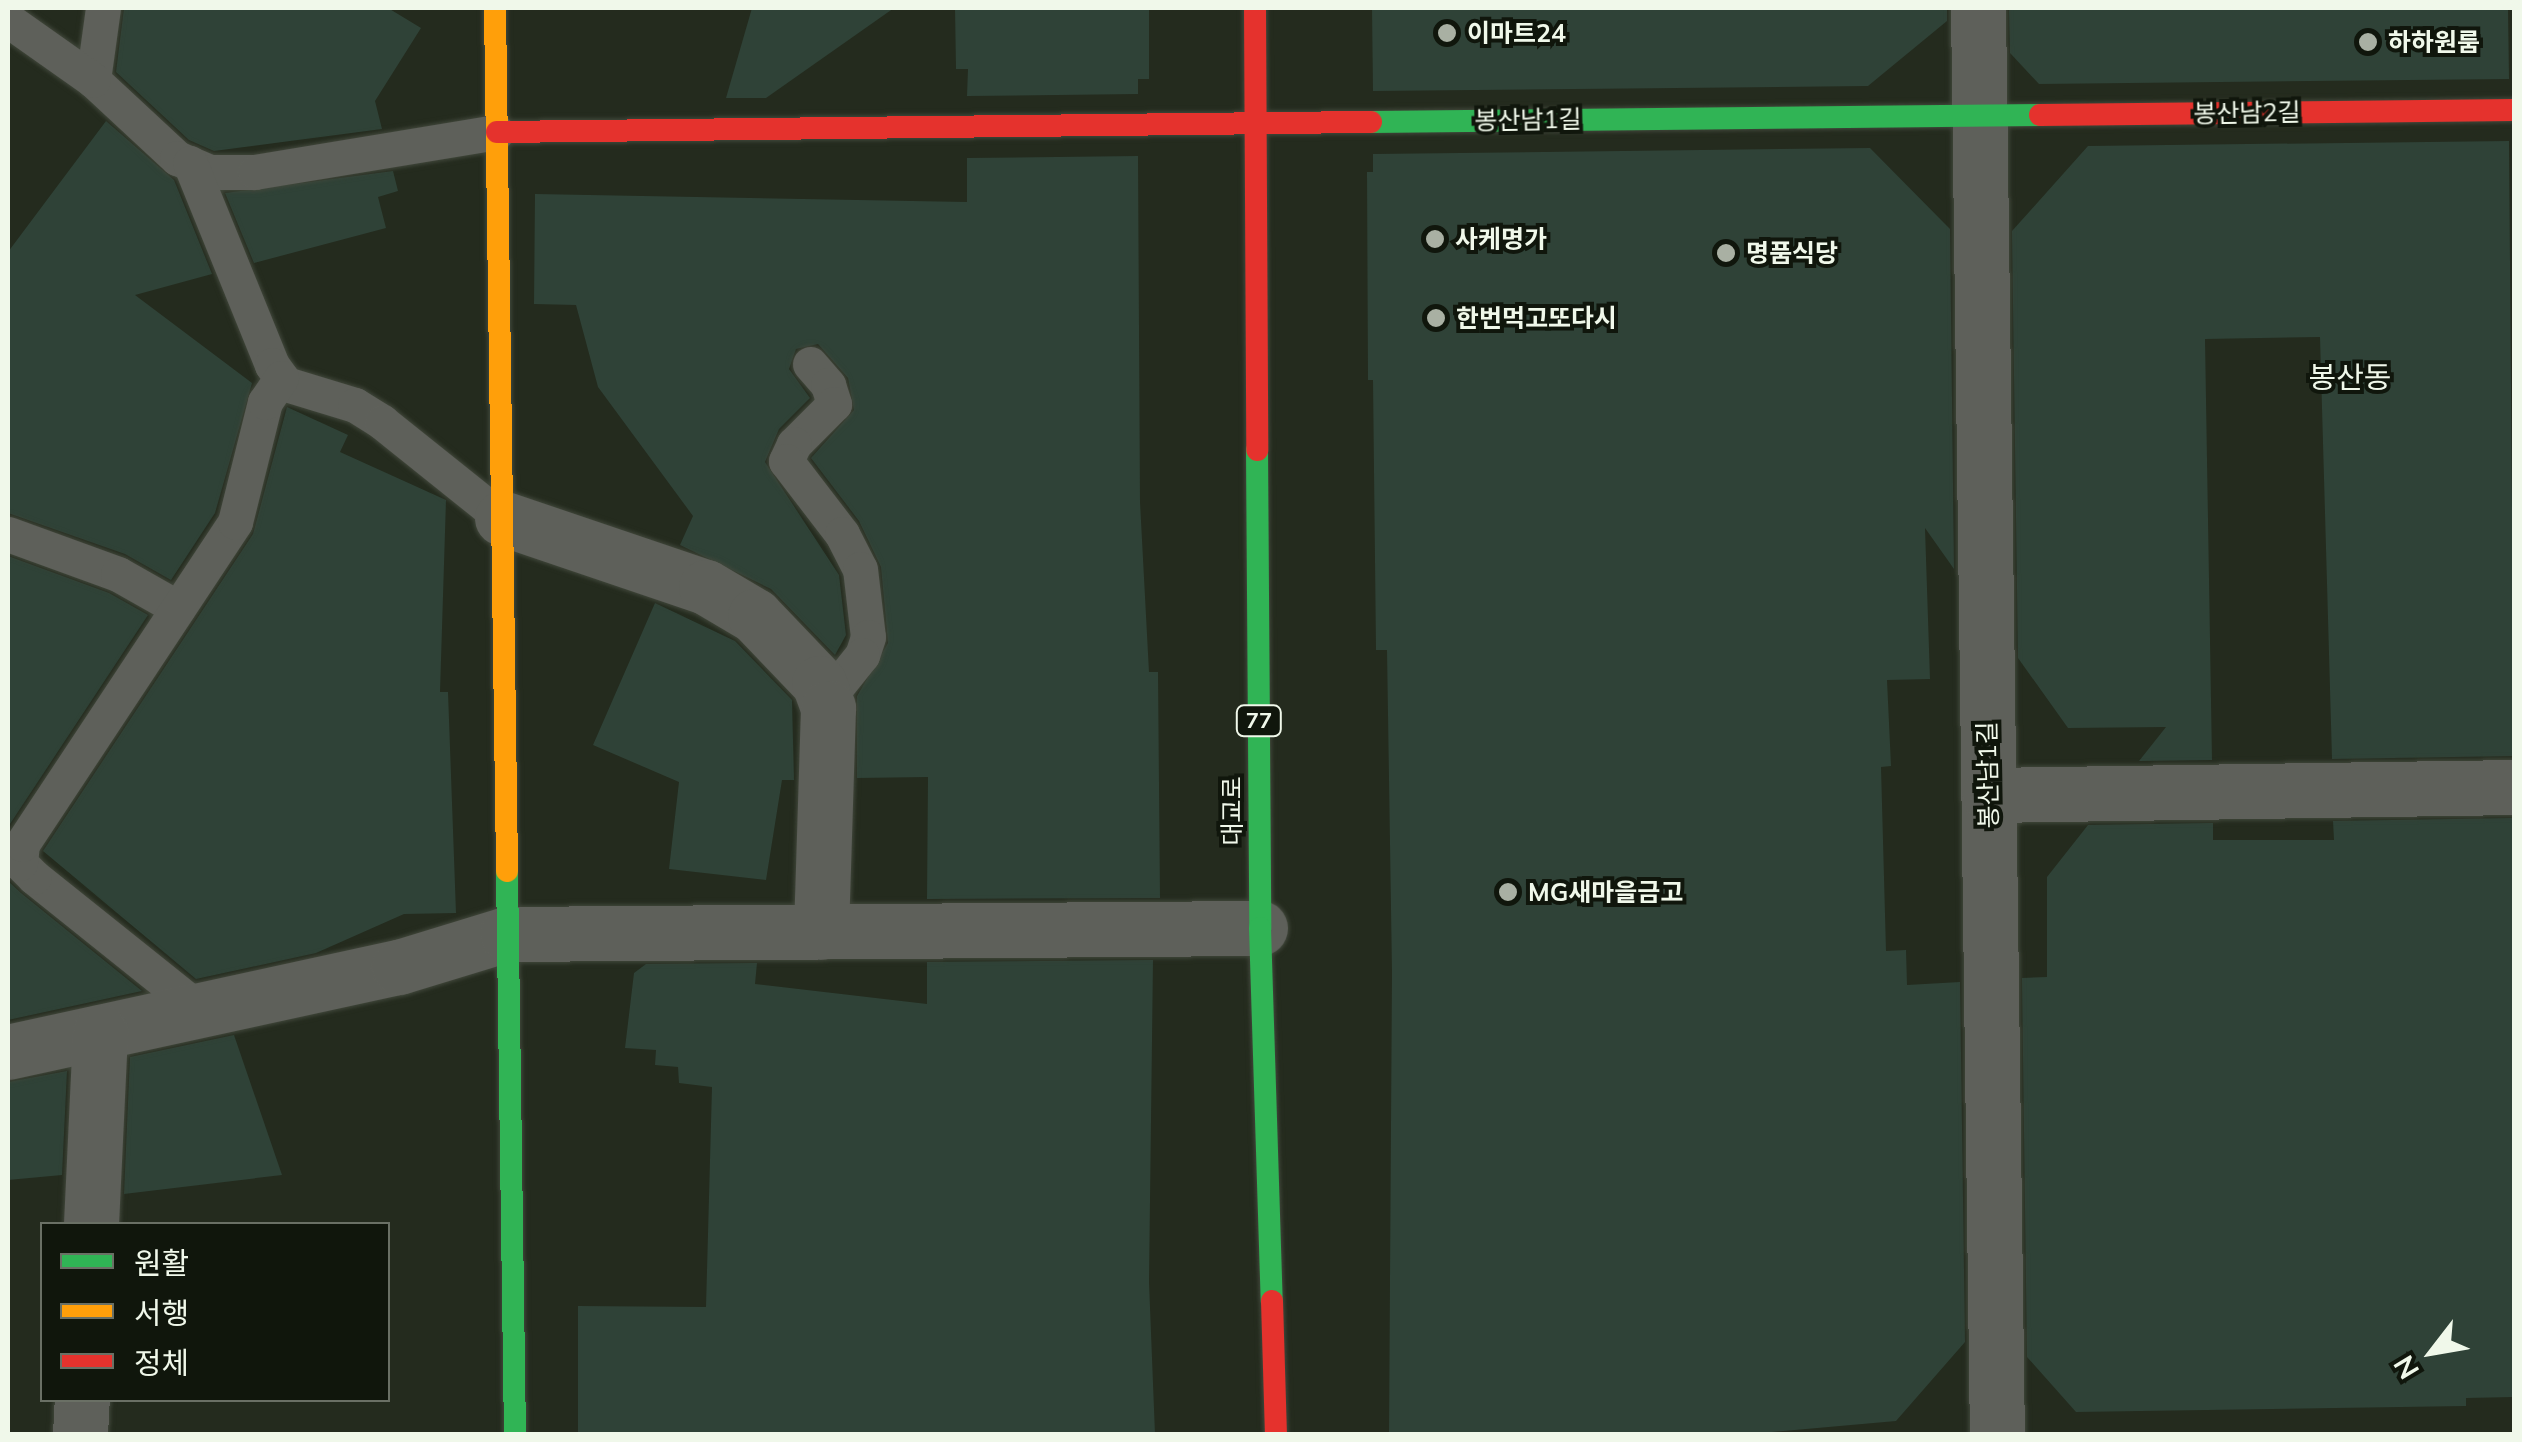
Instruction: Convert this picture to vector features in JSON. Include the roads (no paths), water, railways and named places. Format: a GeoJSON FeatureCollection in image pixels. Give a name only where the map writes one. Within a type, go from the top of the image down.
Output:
{"type":"FeatureCollection","features":[{"type":"Feature","properties":{"kind":"street"},"geometry":{"type":"LineString","coordinates":[[495,8],[515,1434]]}},
{"type":"Feature","properties":{"kind":"street","name":"대교로"},"geometry":{"type":"LineString","coordinates":[[1255,8],[1260,928],[1276,1434]]}},
{"type":"Feature","properties":{"kind":"street","name":"봉산남1길"},"geometry":{"type":"LineString","coordinates":[[1978,8],[1997,1434]]}},
{"type":"Feature","properties":{"kind":"street","name":"봉산남2길"},"geometry":{"type":"LineString","coordinates":[[1980,116],[2514,110]]}},
{"type":"Feature","properties":{"kind":"street","name":"봉산남1길"},"geometry":{"type":"LineString","coordinates":[[497,132],[1980,116]]}},
{"type":"Feature","properties":{"kind":"street"},"geometry":{"type":"LineString","coordinates":[[502,518],[706,588],[775,633],[826,700],[821,932]]}},
{"type":"Feature","properties":{"kind":"street"},"geometry":{"type":"LineString","coordinates":[[1988,794],[2514,788]]}},
{"type":"Feature","properties":{"kind":"street"},"geometry":{"type":"LineString","coordinates":[[8,1052],[399,967],[507,934],[1260,928]]}},
{"type":"Feature","properties":{"kind":"street"},"geometry":{"type":"LineString","coordinates":[[91,1222],[100,1032]]}},
{"type":"Feature","properties":{"kind":"street"},"geometry":{"type":"LineString","coordinates":[[80,1434],[82,1402]]}},
{"type":"Feature","properties":{"kind":"lane"},"geometry":{"type":"LineString","coordinates":[[93,80],[103,8]]}},
{"type":"Feature","properties":{"kind":"lane"},"geometry":{"type":"LineString","coordinates":[[8,20],[93,80],[190,164],[210,172],[255,172],[497,132]]}},
{"type":"Feature","properties":{"kind":"lane"},"geometry":{"type":"LineString","coordinates":[[190,164],[281,378],[382,422],[502,518]]}},
{"type":"Feature","properties":{"kind":"lane"},"geometry":{"type":"LineString","coordinates":[[810,364],[834,394],[834,404],[794,444],[786,461],[842,534],[860,569],[868,636],[862,655],[826,700]]}},
{"type":"Feature","properties":{"kind":"lane"},"geometry":{"type":"LineString","coordinates":[[200,1010],[20,862],[22,844],[235,522],[265,402],[281,378]]}},
{"type":"Feature","properties":{"kind":"lane"},"geometry":{"type":"LineString","coordinates":[[8,534],[118,574],[178,608]]}},
{"type":"Feature","properties":{"kind":"place","name":"이마트24"},"geometry":{"type":"Point","coordinates":[1447,33]}},
{"type":"Feature","properties":{"kind":"place","name":"하하원룸"},"geometry":{"type":"Point","coordinates":[2368,42]}},
{"type":"Feature","properties":{"kind":"place","name":"사케명가"},"geometry":{"type":"Point","coordinates":[1435,239]}},
{"type":"Feature","properties":{"kind":"place","name":"명품식당"},"geometry":{"type":"Point","coordinates":[1726,253]}},
{"type":"Feature","properties":{"kind":"place","name":"한번먹고또다시"},"geometry":{"type":"Point","coordinates":[1436,318]}},
{"type":"Feature","properties":{"kind":"place","name":"MG새마을금고"},"geometry":{"type":"Point","coordinates":[1508,892]}},
{"type":"Feature","properties":{"kind":"district","name":"봉산동"},"geometry":{"type":"Point","coordinates":[2350,377]}}]}
